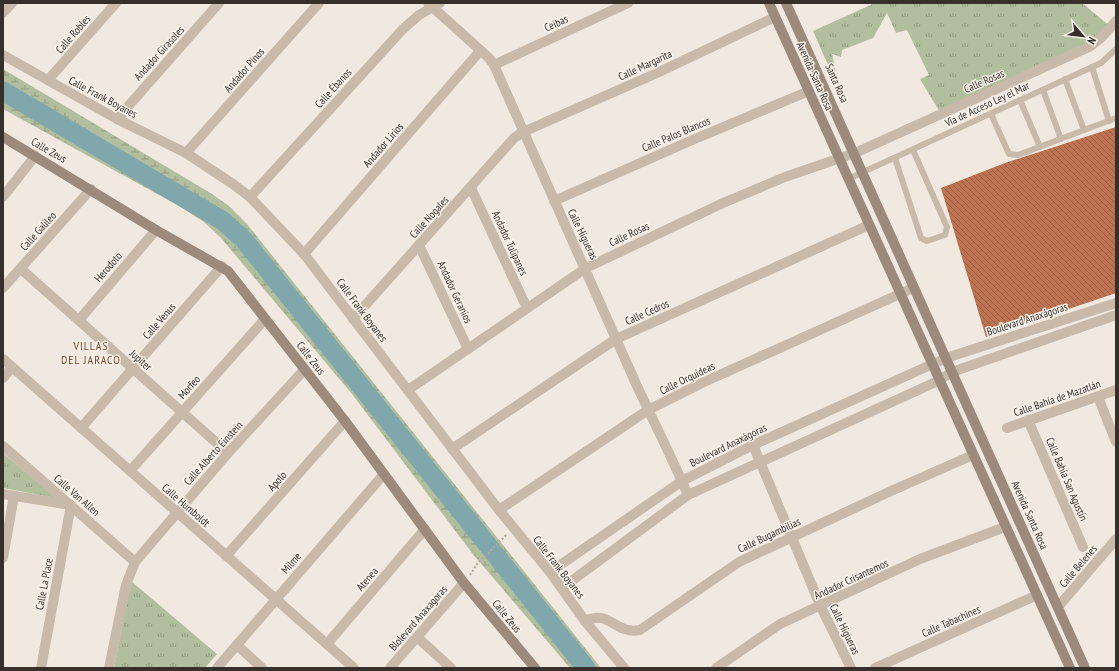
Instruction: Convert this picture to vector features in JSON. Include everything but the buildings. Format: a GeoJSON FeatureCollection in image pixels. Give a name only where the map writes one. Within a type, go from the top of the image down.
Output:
{"type":"FeatureCollection","features":[{"type":"Feature","properties":{"kind":"main road","name":"Avenida Santa Rosa"},"geometry":{"type":"LineString","coordinates":[[768,3],[1069,668]]}},
{"type":"Feature","properties":{"kind":"main road","name":"Santa Rosa"},"geometry":{"type":"LineString","coordinates":[[786,3],[863,173]]}},
{"type":"Feature","properties":{"kind":"main road","name":"Calle Zeus"},"geometry":{"type":"LineString","coordinates":[[3,137],[91,189],[156,230],[222,266],[238,281],[265,319],[345,421],[464,583],[535,668]]}},
{"type":"Feature","properties":{"kind":"main road","name":"Avenida Santa Rosa"},"geometry":{"type":"LineString","coordinates":[[863,173],[913,288],[1085,668]]}},
{"type":"Feature","properties":{"kind":"street"},"geometry":{"type":"LineString","coordinates":[[3,13],[12,3]]}},
{"type":"Feature","properties":{"kind":"street","name":"Calle Robles"},"geometry":{"type":"LineString","coordinates":[[48,80],[116,3]]}},
{"type":"Feature","properties":{"kind":"street","name":"Andador Girasoles"},"geometry":{"type":"LineString","coordinates":[[117,119],[219,3]]}},
{"type":"Feature","properties":{"kind":"street","name":"Andador Pinos"},"geometry":{"type":"LineString","coordinates":[[186,154],[319,3]]}},
{"type":"Feature","properties":{"kind":"street","name":"Ceibas"},"geometry":{"type":"LineString","coordinates":[[494,65],[628,3]]}},
{"type":"Feature","properties":{"kind":"street","name":"Calle Higueras"},"geometry":{"type":"LineString","coordinates":[[434,4],[494,65],[554,201],[586,268],[648,410],[688,495]]}},
{"type":"Feature","properties":{"kind":"street","name":"Calle Ébanos"},"geometry":{"type":"LineString","coordinates":[[250,197],[403,29],[419,14],[434,4]]}},
{"type":"Feature","properties":{"kind":"street","name":"Calle Margarita"},"geometry":{"type":"LineString","coordinates":[[523,132],[657,73],[775,17]]}},
{"type":"Feature","properties":{"kind":"street","name":"Calle Rosas"},"geometry":{"type":"LineString","coordinates":[[855,153],[1089,47],[1102,37],[1116,21]]}},
{"type":"Feature","properties":{"kind":"street","name":"Andador Lirios"},"geometry":{"type":"LineString","coordinates":[[304,254],[480,51]]}},
{"type":"Feature","properties":{"kind":"street","name":"Calle Frank Boyanes"},"geometry":{"type":"LineString","coordinates":[[3,55],[117,119],[186,154],[233,184],[250,197],[304,254],[499,510],[550,572],[585,621],[624,668]]}},
{"type":"Feature","properties":{"kind":"street","name":"Calle Palos Blancos"},"geometry":{"type":"LineString","coordinates":[[554,201],[690,141],[809,92]]}},
{"type":"Feature","properties":{"kind":"street","name":"Calle Nogales"},"geometry":{"type":"LineString","coordinates":[[353,319],[514,138],[523,132]]}},
{"type":"Feature","properties":{"kind":"street"},"geometry":{"type":"LineString","coordinates":[[839,158],[855,153]]}},
{"type":"Feature","properties":{"kind":"street"},"geometry":{"type":"LineString","coordinates":[[3,197],[35,156]]}},
{"type":"Feature","properties":{"kind":"street","name":"Calle Rosas"},"geometry":{"type":"LineString","coordinates":[[408,390],[586,268],[723,203],[839,158]]}},
{"type":"Feature","properties":{"kind":"street","name":"Andador Tulipanes"},"geometry":{"type":"LineString","coordinates":[[471,188],[527,308]]}},
{"type":"Feature","properties":{"kind":"street","name":"Calle Galileo"},"geometry":{"type":"LineString","coordinates":[[3,288],[91,189]]}},
{"type":"Feature","properties":{"kind":"street","name":"Calle Cedros"},"geometry":{"type":"LineString","coordinates":[[452,449],[616,339],[869,225]]}},
{"type":"Feature","properties":{"kind":"street","name":"Herodoto"},"geometry":{"type":"LineString","coordinates":[[78,320],[156,230]]}},
{"type":"Feature","properties":{"kind":"street","name":"Andador Geranios"},"geometry":{"type":"LineString","coordinates":[[420,245],[468,349]]}},
{"type":"Feature","properties":{"kind":"street","name":"Calle Venus"},"geometry":{"type":"LineString","coordinates":[[81,428],[222,266]]}},
{"type":"Feature","properties":{"kind":"street","name":"Jupiter"},"geometry":{"type":"LineString","coordinates":[[21,269],[228,453]]}},
{"type":"Feature","properties":{"kind":"street"},"geometry":{"type":"LineString","coordinates":[[900,294],[913,288]]}},
{"type":"Feature","properties":{"kind":"street","name":"Calle Orquídeas"},"geometry":{"type":"LineString","coordinates":[[499,510],[648,410],[704,382],[900,294]]}},
{"type":"Feature","properties":{"kind":"street"},"geometry":{"type":"LineString","coordinates":[[562,588],[688,495],[938,381],[952,372],[1116,315],[1114,303]]}},
{"type":"Feature","properties":{"kind":"street","name":"Boulevard Anaxágoras"},"geometry":{"type":"LineString","coordinates":[[946,358],[1114,303]]}},
{"type":"Feature","properties":{"kind":"street","name":"Morfeo"},"geometry":{"type":"LineString","coordinates":[[130,471],[265,319]]}},
{"type":"Feature","properties":{"kind":"street"},"geometry":{"type":"LineString","coordinates":[[931,364],[946,358]]}},
{"type":"Feature","properties":{"kind":"street","name":"Calle Humboldt"},"geometry":{"type":"LineString","coordinates":[[3,359],[354,668]]}},
{"type":"Feature","properties":{"kind":"street","name":"Boulevard Anaxágoras"},"geometry":{"type":"LineString","coordinates":[[550,572],[682,481],[753,445],[931,364]]}},
{"type":"Feature","properties":{"kind":"street"},"geometry":{"type":"LineString","coordinates":[[3,378],[12,368]]}},
{"type":"Feature","properties":{"kind":"street","name":"Calle Alberto Einstein"},"geometry":{"type":"LineString","coordinates":[[109,668],[127,582],[135,562],[228,453],[305,369]]}},
{"type":"Feature","properties":{"kind":"street","name":"Calle Bahía de Mazatlán"},"geometry":{"type":"LineString","coordinates":[[1007,428],[1116,390]]}},
{"type":"Feature","properties":{"kind":"street"},"geometry":{"type":"LineString","coordinates":[[1098,397],[1116,442]]}},
{"type":"Feature","properties":{"kind":"street","name":"Calle Bahía San Agustín"},"geometry":{"type":"LineString","coordinates":[[1028,420],[1083,547]]}},
{"type":"Feature","properties":{"kind":"street","name":"Apolo"},"geometry":{"type":"LineString","coordinates":[[226,556],[345,421]]}},
{"type":"Feature","properties":{"kind":"street","name":"Calle Higueras"},"geometry":{"type":"LineString","coordinates":[[753,445],[821,607],[850,668]]}},
{"type":"Feature","properties":{"kind":"street","name":"Calle Van Allen"},"geometry":{"type":"LineString","coordinates":[[3,446],[135,562]]}},
{"type":"Feature","properties":{"kind":"street","name":"Calle Bugambilias"},"geometry":{"type":"LineString","coordinates":[[585,621],[594,616],[602,617],[623,630],[631,632],[640,630],[739,562],[891,491],[973,455]]}},
{"type":"Feature","properties":{"kind":"street","name":"Milme"},"geometry":{"type":"LineString","coordinates":[[217,668],[384,474]]}},
{"type":"Feature","properties":{"kind":"street"},"geometry":{"type":"LineString","coordinates":[[3,494],[71,505]]}},
{"type":"Feature","properties":{"kind":"street"},"geometry":{"type":"LineString","coordinates":[[3,558],[14,496]]}},
{"type":"Feature","properties":{"kind":"street","name":"Calle La Place"},"geometry":{"type":"LineString","coordinates":[[41,668],[71,505]]}},
{"type":"Feature","properties":{"kind":"street","name":"Andador Crisantemos"},"geometry":{"type":"LineString","coordinates":[[716,668],[768,631],[920,559],[1005,527]]}},
{"type":"Feature","properties":{"kind":"street","name":"Atenea"},"geometry":{"type":"LineString","coordinates":[[327,644],[425,529]]}},
{"type":"Feature","properties":{"kind":"street","name":"Calle Belenes"},"geometry":{"type":"LineString","coordinates":[[1058,608],[1116,539]]}},
{"type":"Feature","properties":{"kind":"street","name":"Blolevard Anaxagoras"},"geometry":{"type":"LineString","coordinates":[[390,668],[464,583]]}},
{"type":"Feature","properties":{"kind":"street","name":"Calle Tabachines"},"geometry":{"type":"LineString","coordinates":[[875,668],[1037,595]]}},
{"type":"Feature","properties":{"kind":"street"},"geometry":{"type":"LineString","coordinates":[[417,637],[451,668]]}},
{"type":"Feature","properties":{"kind":"street"},"geometry":{"type":"LineString","coordinates":[[236,645],[262,668]]}},
{"type":"Feature","properties":{"kind":"lane","name":"Vía de Acceso Ley el Mar"},"geometry":{"type":"LineString","coordinates":[[863,173],[1101,63],[1116,49]]}},
{"type":"Feature","properties":{"kind":"lane"},"geometry":{"type":"LineString","coordinates":[[1110,55],[1116,60]]}},
{"type":"Feature","properties":{"kind":"lane"},"geometry":{"type":"LineString","coordinates":[[1092,67],[1109,120]]}},
{"type":"Feature","properties":{"kind":"lane"},"geometry":{"type":"LineString","coordinates":[[1065,79],[1084,130]]}},
{"type":"Feature","properties":{"kind":"lane"},"geometry":{"type":"LineString","coordinates":[[1043,90],[1061,139]]}},
{"type":"Feature","properties":{"kind":"lane"},"geometry":{"type":"LineString","coordinates":[[1020,100],[1040,147]]}},
{"type":"Feature","properties":{"kind":"lane"},"geometry":{"type":"LineString","coordinates":[[990,114],[1009,154],[1018,155],[1116,118]]}},
{"type":"Feature","properties":{"kind":"lane"},"geometry":{"type":"LineString","coordinates":[[895,158],[921,238],[927,241],[945,234],[947,227],[913,150]]}},
{"type":"Feature","properties":{"kind":"lane"},"geometry":{"type":"LineString","coordinates":[[848,179],[863,173]]}},
{"type":"Feature","properties":{"kind":"path"},"geometry":{"type":"LineString","coordinates":[[477,564],[504,538]]}},
{"type":"Feature","properties":{"kind":"green space"},"geometry":{"type":"Polygon","coordinates":[[[875,3],[1082,3],[1111,27],[1102,37],[941,114],[920,79],[929,75],[907,30],[896,33],[887,13],[873,38],[842,50],[841,57],[832,54],[840,92],[813,31],[875,3]]]}},
{"type":"Feature","properties":{"kind":"green space"},"geometry":{"type":"Polygon","coordinates":[[[3,69],[212,194],[229,206],[247,224],[601,668],[570,668],[472,553],[352,394],[221,238],[204,222],[179,206],[3,109],[3,69]]]}},
{"type":"Feature","properties":{"kind":"green space"},"geometry":{"type":"Polygon","coordinates":[[[3,453],[56,498],[3,488],[3,453]]]}},
{"type":"Feature","properties":{"kind":"green space"},"geometry":{"type":"Polygon","coordinates":[[[131,581],[217,654],[205,668],[114,668],[131,581]]]}},
{"type":"Feature","properties":{"kind":"waterway"},"geometry":{"type":"LineString","coordinates":[[3,91],[223,221],[244,240],[586,668]]}},
{"type":"Feature","properties":{"kind":"district","name":"VILLAS DEL JARACO"},"geometry":{"type":"Point","coordinates":[91,352]}}]}
